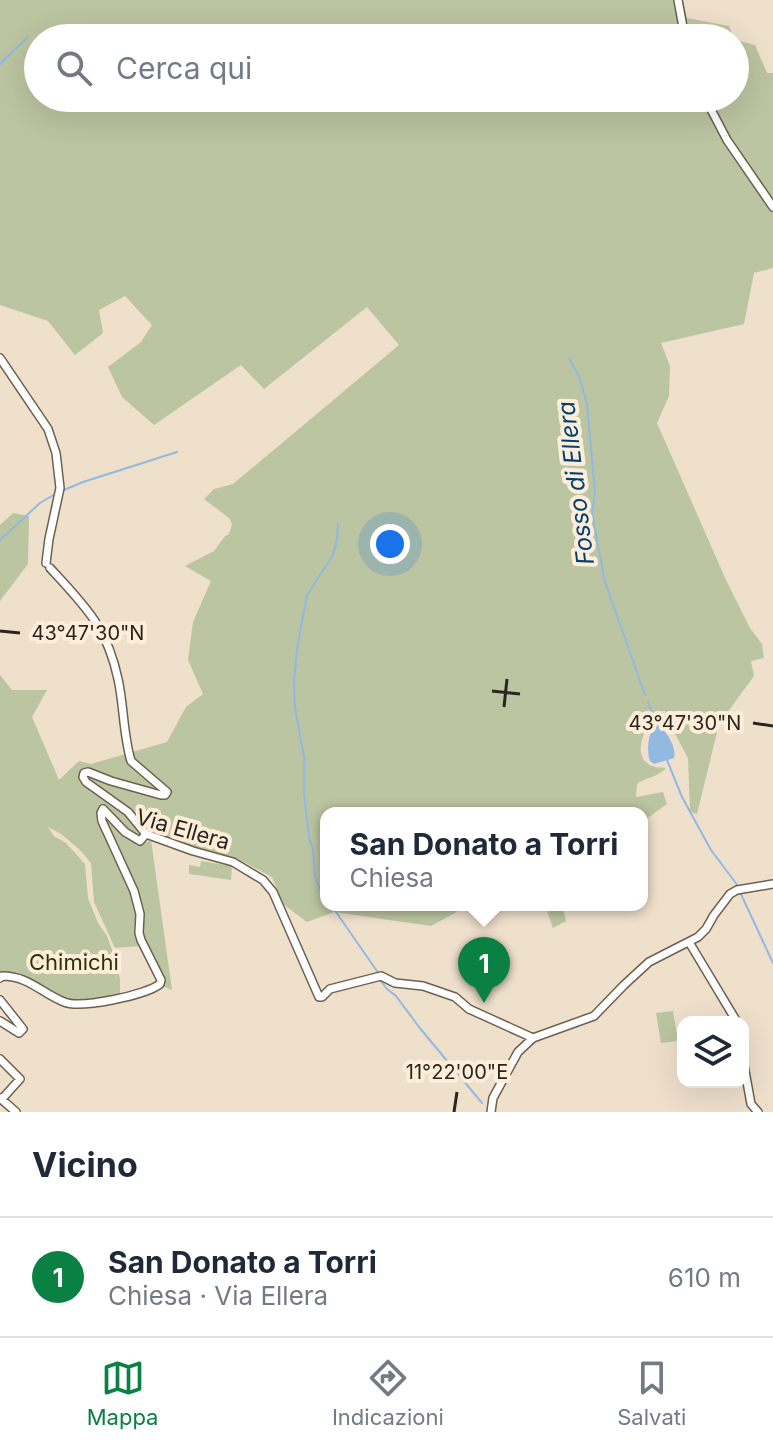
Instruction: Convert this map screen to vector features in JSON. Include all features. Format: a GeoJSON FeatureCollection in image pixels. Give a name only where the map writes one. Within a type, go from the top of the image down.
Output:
{"type":"FeatureCollection","features":[{"type":"Feature","properties":{"kind":"street"},"geometry":{"type":"LineString","coordinates":[[678,0],[682,24]]}},
{"type":"Feature","properties":{"kind":"street"},"geometry":{"type":"LineString","coordinates":[[712,112],[727,140],[773,207]]}},
{"type":"Feature","properties":{"kind":"street"},"geometry":{"type":"LineString","coordinates":[[0,358],[51,435],[58,465],[60,492],[51,529],[48,565],[91,612],[109,646],[119,680],[131,761],[167,792],[161,795],[88,772],[83,777],[128,812],[146,834]]}},
{"type":"Feature","properties":{"kind":"street","name":"Via Ellera"},"geometry":{"type":"LineString","coordinates":[[0,978],[16,976],[51,996],[74,1004],[113,999],[154,989],[160,984],[161,980],[139,933],[140,914],[134,891],[102,821],[103,809],[125,832],[140,841],[146,834],[227,860],[263,880],[273,892],[319,997],[330,989],[378,977],[395,983],[423,986],[455,997],[469,1009],[533,1038]]}},
{"type":"Feature","properties":{"kind":"street"},"geometry":{"type":"LineString","coordinates":[[491,1112],[493,1098],[518,1052],[533,1038],[594,1016],[649,962],[689,942],[706,929],[724,901],[739,890],[773,884]]}},
{"type":"Feature","properties":{"kind":"street"},"geometry":{"type":"LineString","coordinates":[[689,942],[733,1016]]}},
{"type":"Feature","properties":{"kind":"street"},"geometry":{"type":"LineString","coordinates":[[0,1000],[23,1029],[19,1033],[0,1021]]}},
{"type":"Feature","properties":{"kind":"street"},"geometry":{"type":"LineString","coordinates":[[3,1062],[20,1079],[1,1099],[16,1112]]}},
{"type":"Feature","properties":{"kind":"street"},"geometry":{"type":"LineString","coordinates":[[748,1088],[751,1104],[758,1112]]}},
{"type":"Feature","properties":{"kind":"green space","name":"Chimichi"},"geometry":{"type":"Polygon","coordinates":[[[0,0],[683,0],[687,18],[718,24],[24,24],[24,112],[749,112],[749,44],[755,45],[767,73],[773,73],[773,268],[754,273],[744,324],[661,343],[670,366],[669,396],[657,423],[726,580],[750,628],[762,644],[764,658],[751,661],[754,676],[719,724],[697,814],[690,812],[688,758],[668,724],[665,711],[655,712],[642,740],[645,761],[654,767],[666,768],[637,784],[636,797],[663,792],[667,804],[648,818],[648,807],[320,807],[320,911],[458,911],[431,926],[334,912],[307,922],[283,904],[272,877],[238,859],[199,852],[143,827],[139,829],[137,841],[140,845],[151,840],[172,990],[158,984],[141,946],[115,948],[94,902],[91,863],[79,849],[48,827],[85,864],[88,898],[116,961],[120,995],[76,1002],[55,995],[16,972],[0,975],[0,675],[12,690],[47,690],[32,717],[59,780],[79,761],[91,764],[167,742],[186,707],[203,694],[188,660],[193,622],[211,581],[185,566],[214,551],[229,534],[232,524],[204,499],[214,489],[233,484],[399,345],[367,307],[264,389],[241,365],[154,425],[122,397],[108,367],[141,342],[152,325],[125,296],[99,310],[103,333],[75,355],[48,321],[0,305],[0,0]]]}},
{"type":"Feature","properties":{"kind":"green space"},"geometry":{"type":"Polygon","coordinates":[[[13,513],[29,516],[28,564],[0,601],[0,525],[13,513]]]}},
{"type":"Feature","properties":{"kind":"green space"},"geometry":{"type":"Polygon","coordinates":[[[201,861],[232,866],[231,880],[189,874],[189,865],[200,867],[201,861]]]}},
{"type":"Feature","properties":{"kind":"green space"},"geometry":{"type":"Polygon","coordinates":[[[547,911],[564,911],[566,921],[553,928],[547,911]]]}},
{"type":"Feature","properties":{"kind":"green space"},"geometry":{"type":"Polygon","coordinates":[[[673,1011],[677,1041],[661,1043],[656,1013],[673,1011]]]}},
{"type":"Feature","properties":{"kind":"water"},"geometry":{"type":"Polygon","coordinates":[[[656,724],[668,735],[675,754],[674,758],[654,764],[650,761],[648,747],[656,724]]]}},
{"type":"Feature","properties":{"kind":"waterway"},"geometry":{"type":"LineString","coordinates":[[0,64],[24,41]]}},
{"type":"Feature","properties":{"kind":"waterway","name":"Fosso di Ellera"},"geometry":{"type":"LineString","coordinates":[[569,358],[579,376],[587,404],[595,493],[592,514],[605,582],[645,695]]}},
{"type":"Feature","properties":{"kind":"waterway"},"geometry":{"type":"LineString","coordinates":[[64,490],[177,452]]}},
{"type":"Feature","properties":{"kind":"waterway"},"geometry":{"type":"LineString","coordinates":[[0,540],[40,503],[55,494]]}},
{"type":"Feature","properties":{"kind":"waterway"},"geometry":{"type":"LineString","coordinates":[[320,889],[309,837],[304,757],[294,683],[307,595],[333,555],[338,524]]}},
{"type":"Feature","properties":{"kind":"waterway","name":"Fosso di Ellera"},"geometry":{"type":"LineString","coordinates":[[648,702],[656,723]]}},
{"type":"Feature","properties":{"kind":"waterway","name":"Fosso di Ellera"},"geometry":{"type":"LineString","coordinates":[[667,760],[682,797],[711,850],[738,886]]}},
{"type":"Feature","properties":{"kind":"waterway","name":"Fosso di Ellera"},"geometry":{"type":"LineString","coordinates":[[740,892],[773,963]]}},
{"type":"Feature","properties":{"kind":"waterway"},"geometry":{"type":"LineString","coordinates":[[336,912],[379,974]]}},
{"type":"Feature","properties":{"kind":"waterway"},"geometry":{"type":"LineString","coordinates":[[380,980],[482,1103]]}},
{"type":"Feature","properties":{"kind":"place","name":"San Donato a Torri"},"geometry":{"type":"Point","coordinates":[484,1003]}}]}
